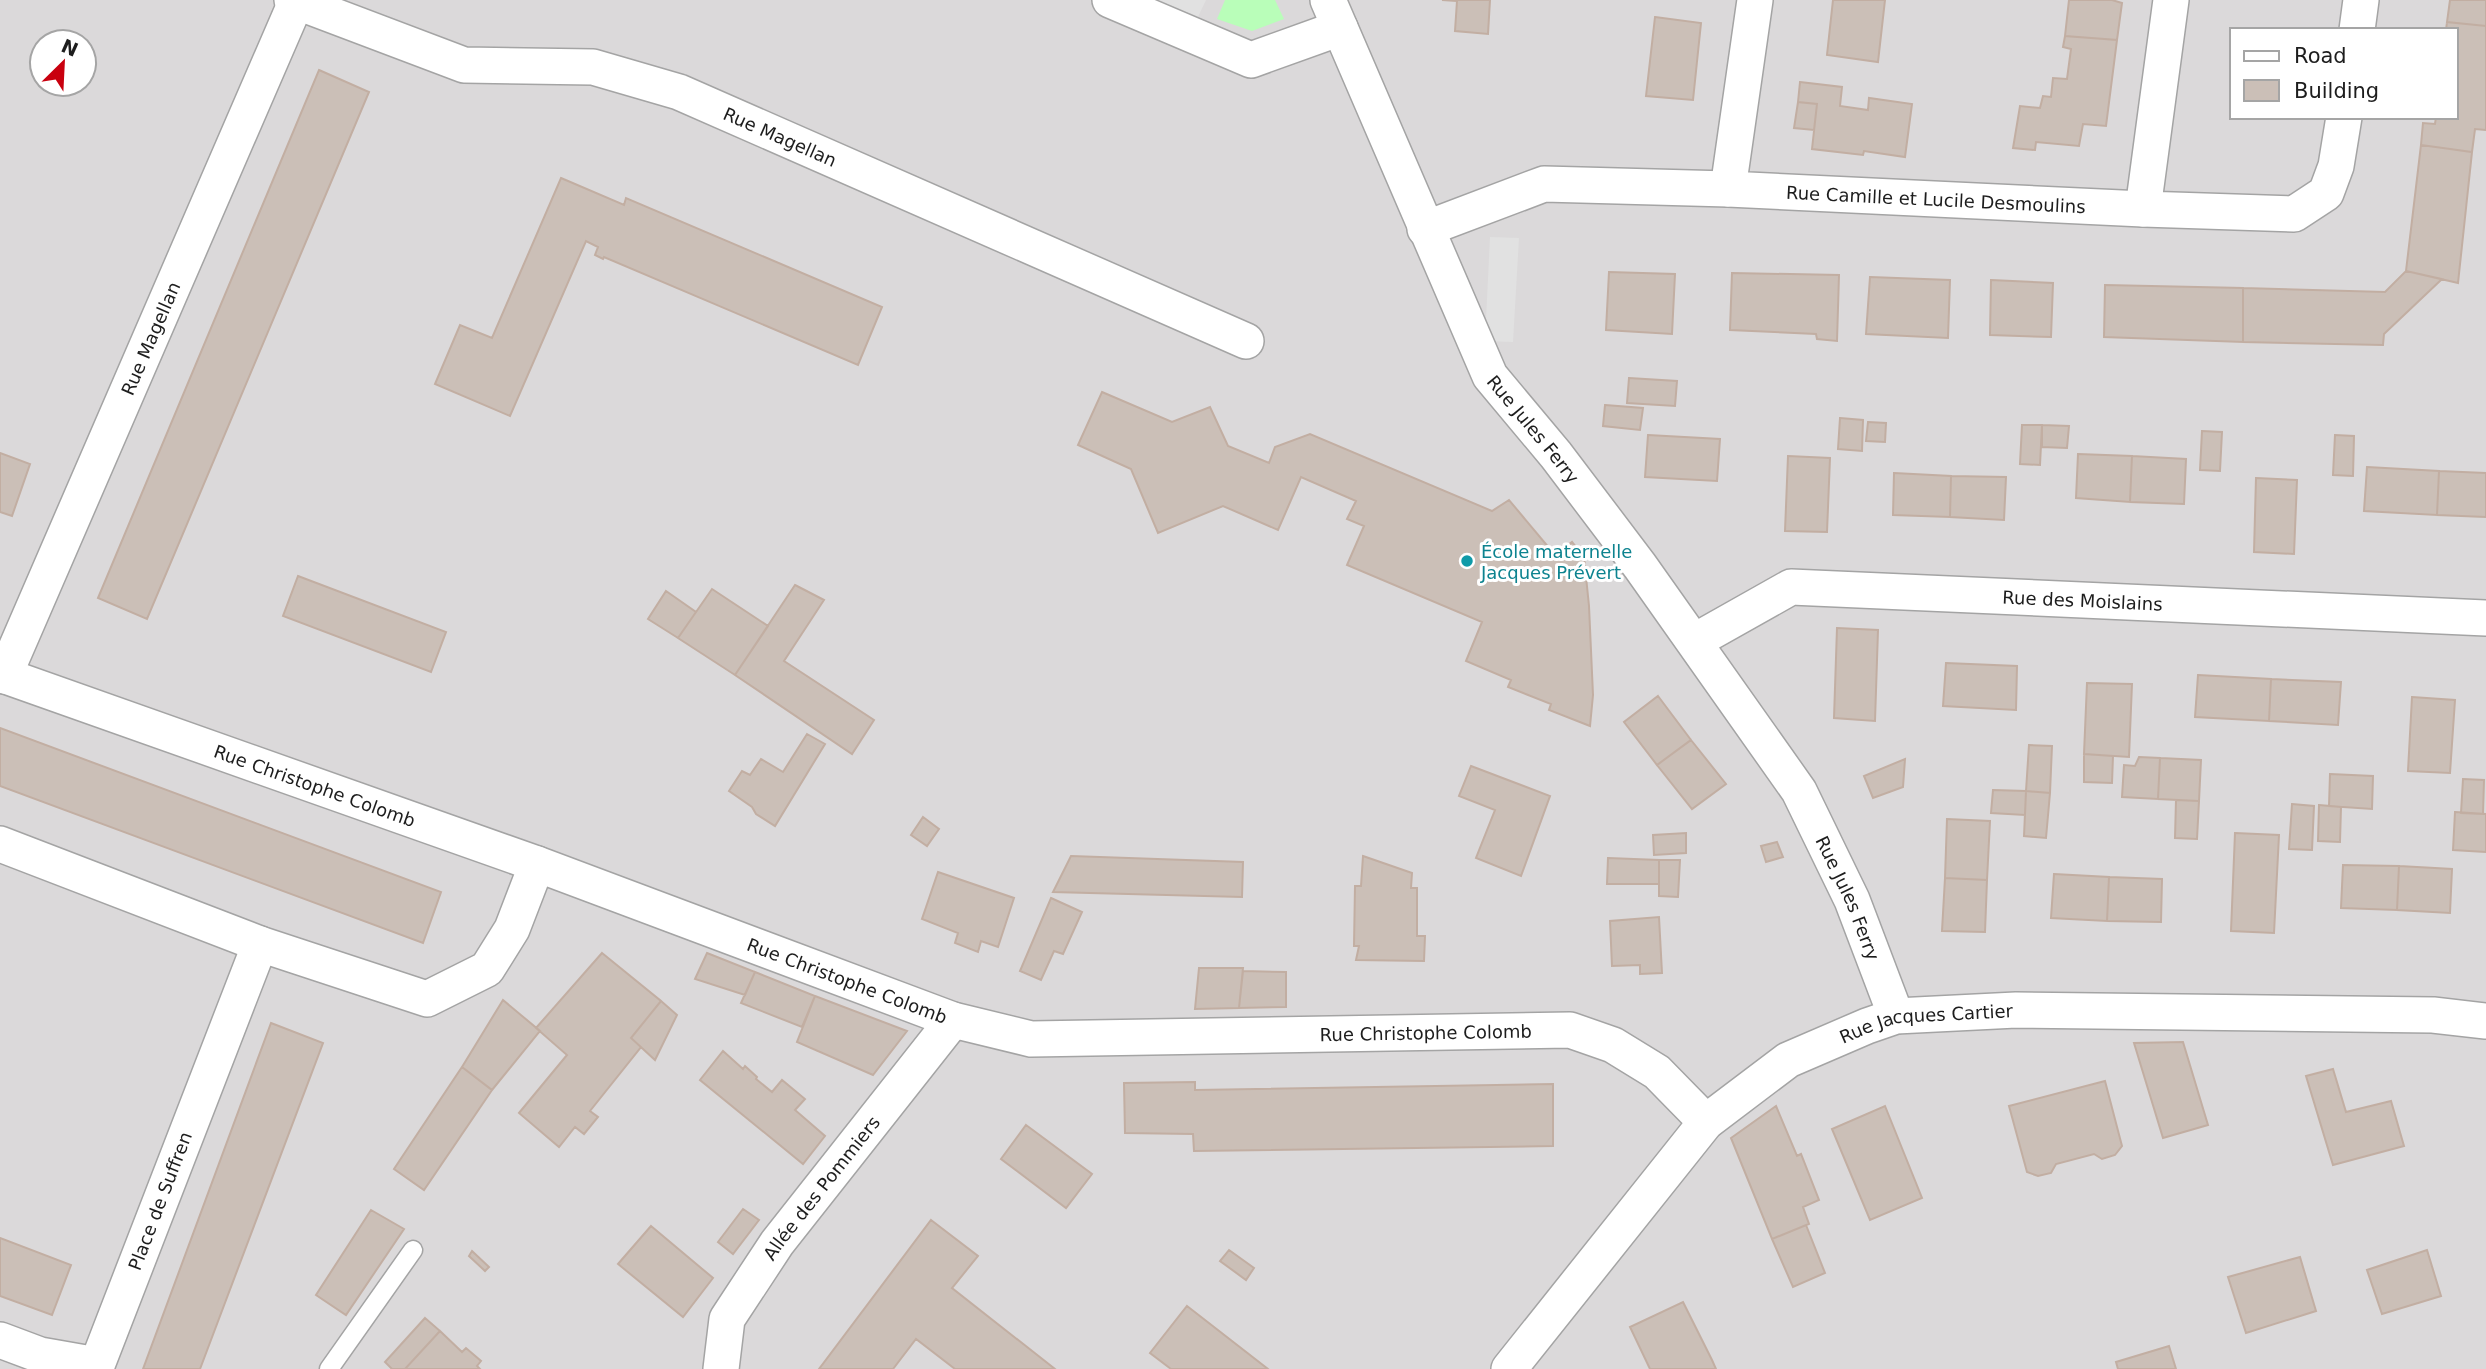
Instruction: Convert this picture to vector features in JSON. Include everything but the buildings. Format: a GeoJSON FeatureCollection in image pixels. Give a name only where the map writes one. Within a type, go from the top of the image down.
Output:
{"type":"FeatureCollection","features":[{"type":"Feature","properties":{"kind":"street","name":"Rue Jules Ferry"},"geometry":{"type":"LineString","coordinates":[[1110,0],[1251,60],[1334,14],[1490,376],[1556,454],[1695,642],[1799,791],[1852,900],[1896,1016]]}},
{"type":"Feature","properties":{"kind":"street"},"geometry":{"type":"LineString","coordinates":[[1728,190],[1755,0]]}},
{"type":"Feature","properties":{"kind":"street"},"geometry":{"type":"LineString","coordinates":[[2143,208],[2171,0]]}},
{"type":"Feature","properties":{"kind":"street"},"geometry":{"type":"LineString","coordinates":[[2357,28],[2361,0]]}},
{"type":"Feature","properties":{"kind":"street","name":"Rue Magellan"},"geometry":{"type":"LineString","coordinates":[[2,675],[294,1],[464,65],[593,67],[679,92],[1246,341]]}},
{"type":"Feature","properties":{"kind":"street","name":"Rue Camille et Lucile Desmoulins"},"geometry":{"type":"LineString","coordinates":[[1425,229],[1544,184],[2294,214],[2326,193],[2336,166],[2344,119]]}},
{"type":"Feature","properties":{"kind":"street","name":"Rue des Moislains"},"geometry":{"type":"LineString","coordinates":[[1695,642],[1791,587],[2486,618]]}},
{"type":"Feature","properties":{"kind":"street","name":"Rue Christophe Colomb"},"geometry":{"type":"LineString","coordinates":[[2,675],[537,864],[953,1020],[1031,1039],[1570,1030],[1613,1045],[1657,1072],[1706,1122]]}},
{"type":"Feature","properties":{"kind":"street"},"geometry":{"type":"LineString","coordinates":[[0,844],[260,944],[427,999],[487,969],[512,929],[537,864]]}},
{"type":"Feature","properties":{"kind":"street","name":"Place de Suffren"},"geometry":{"type":"LineString","coordinates":[[0,1340],[40,1355],[97,1365],[260,944]]}},
{"type":"Feature","properties":{"kind":"street","name":"Rue Jacques Cartier"},"geometry":{"type":"LineString","coordinates":[[1509,1369],[1706,1122],[1788,1060],[1896,1016],[2016,1010],[2433,1015],[2486,1021]]}},
{"type":"Feature","properties":{"kind":"street","name":"Allée des Pommiers"},"geometry":{"type":"LineString","coordinates":[[721,1369],[727,1319],[777,1243],[953,1020]]}},
{"type":"Feature","properties":{"kind":"lane"},"geometry":{"type":"LineString","coordinates":[[330,1369],[413,1250]]}},
{"type":"Feature","properties":{"kind":"shaded area"},"geometry":{"type":"Polygon","coordinates":[[[0,0],[2486,0],[2486,1369],[0,1369],[0,0]]]}},
{"type":"Feature","properties":{"kind":"shaded area"},"geometry":{"type":"Polygon","coordinates":[[[1146,0],[1206,0],[1196,21],[1146,0]]]}},
{"type":"Feature","properties":{"kind":"shaded area"},"geometry":{"type":"Polygon","coordinates":[[[1490,237],[1519,238],[1513,342],[1485,341],[1490,237]]]}},
{"type":"Feature","properties":{"kind":"green space"},"geometry":{"type":"Polygon","coordinates":[[[1225,0],[1275,0],[1284,19],[1252,31],[1217,19],[1225,0]]]}},
{"type":"Feature","properties":{"kind":"place","name":"École maternelle Jacques Prévert"},"geometry":{"type":"Point","coordinates":[1467,561]}}]}
